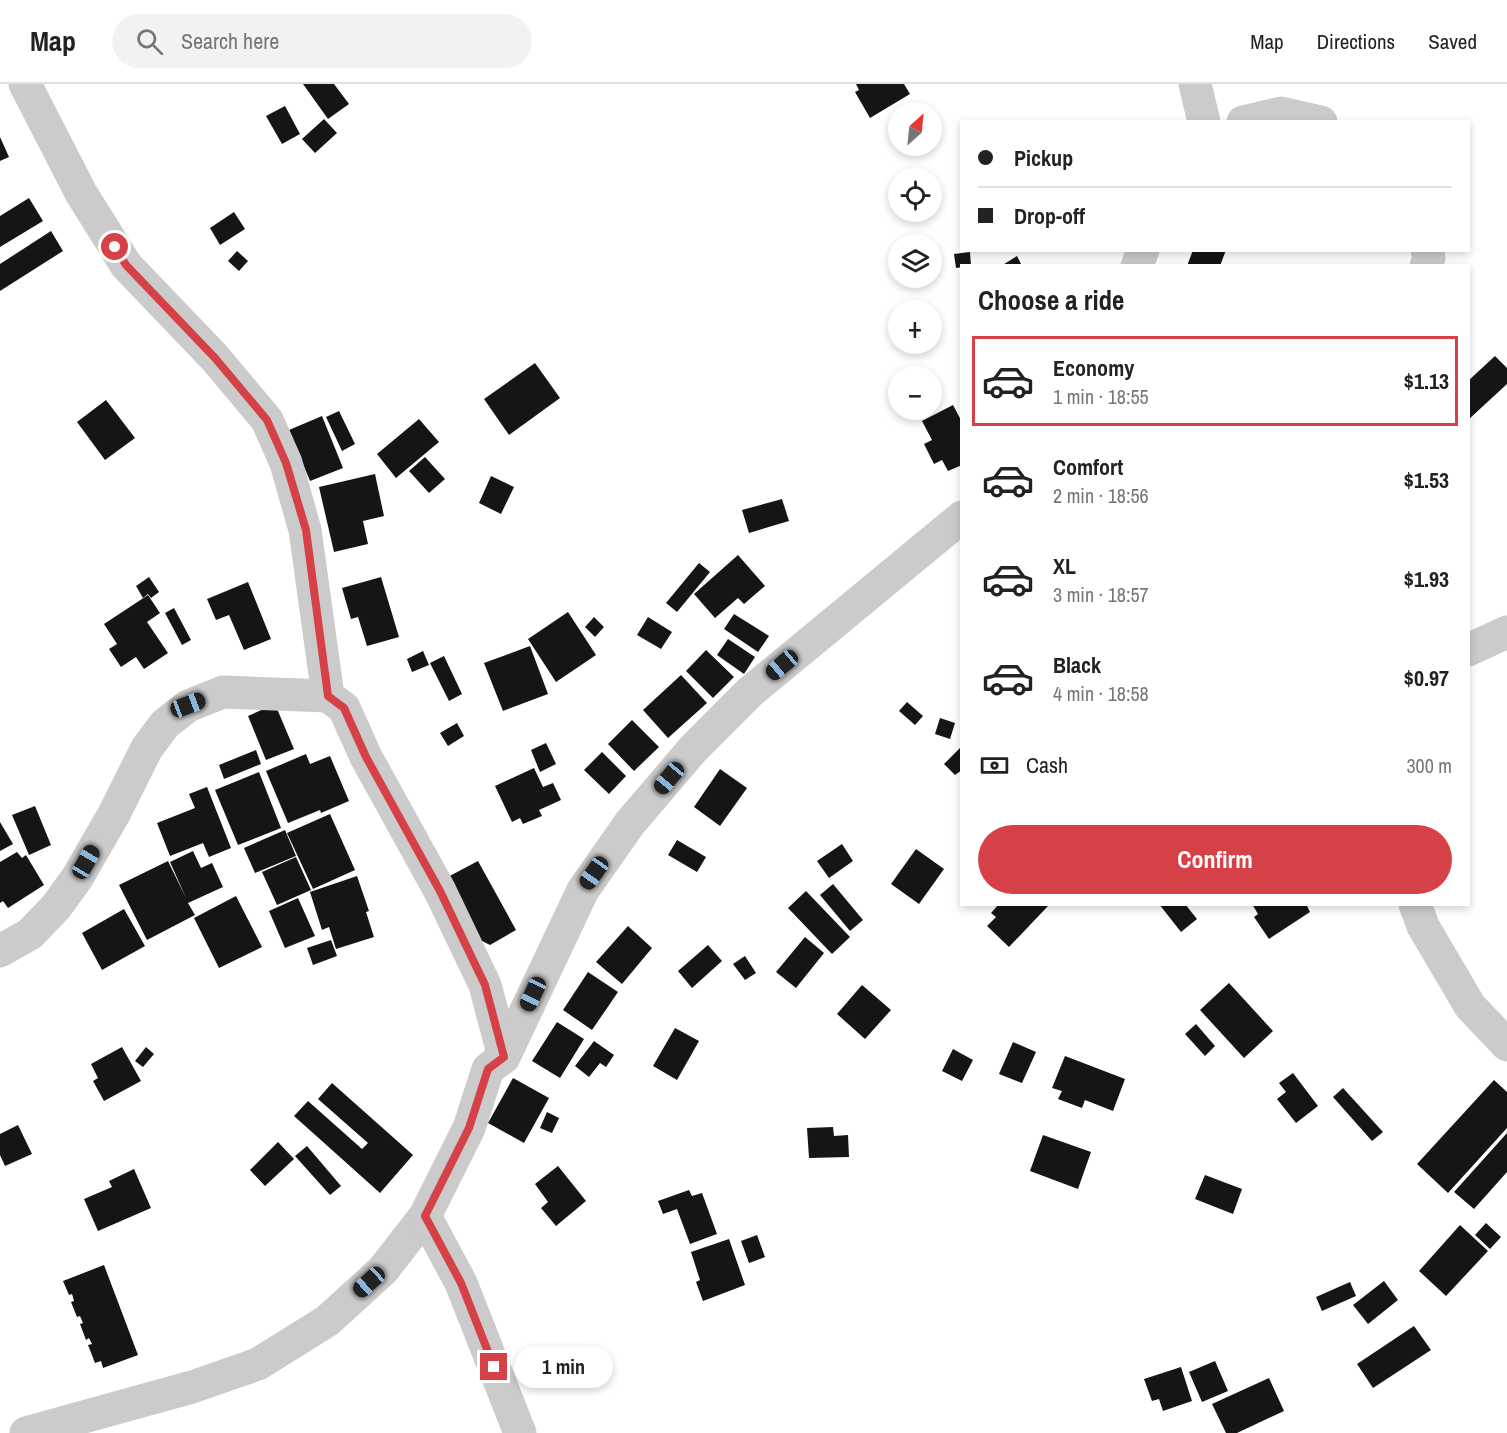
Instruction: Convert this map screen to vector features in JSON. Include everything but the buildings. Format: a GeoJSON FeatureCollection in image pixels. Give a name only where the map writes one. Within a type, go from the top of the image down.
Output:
{"type":"FeatureCollection","features":[{"type":"Feature","properties":{"kind":"street"},"geometry":{"type":"LineString","coordinates":[[25,84],[81,193],[126,265],[215,358],[267,420],[286,463],[306,530],[328,696]]}},
{"type":"Feature","properties":{"kind":"street"},"geometry":{"type":"LineString","coordinates":[[1195,84],[1204,120]]}},
{"type":"Feature","properties":{"kind":"street"},"geometry":{"type":"LineString","coordinates":[[1251,120],[1281,113],[1312,120]]}},
{"type":"Feature","properties":{"kind":"street"},"geometry":{"type":"LineString","coordinates":[[26,1433],[192,1388],[258,1364],[327,1321],[383,1270],[425,1216],[469,1128],[488,1069],[504,1057],[583,890],[645,806],[694,748],[750,692],[960,519]]}},
{"type":"Feature","properties":{"kind":"street"},"geometry":{"type":"LineString","coordinates":[[1470,649],[1507,632]]}},
{"type":"Feature","properties":{"kind":"street"},"geometry":{"type":"LineString","coordinates":[[0,951],[30,934],[56,907],[77,878],[114,814],[147,748],[165,724],[188,705],[223,692],[328,696],[344,708],[366,757],[440,891],[485,985],[504,1057]]}},
{"type":"Feature","properties":{"kind":"street"},"geometry":{"type":"LineString","coordinates":[[1416,906],[1423,926],[1470,1006],[1507,1045]]}},
{"type":"Feature","properties":{"kind":"street"},"geometry":{"type":"LineString","coordinates":[[425,1216],[461,1283],[520,1433]]}},
{"type":"Feature","properties":{"kind":"route"},"geometry":{"type":"LineString","coordinates":[[115,247],[126,265],[215,358],[267,420],[286,463],[306,530],[328,696],[344,708],[366,757],[440,891],[485,985],[504,1057],[488,1069],[469,1128],[425,1216],[461,1283],[494,1367]]}}]}
